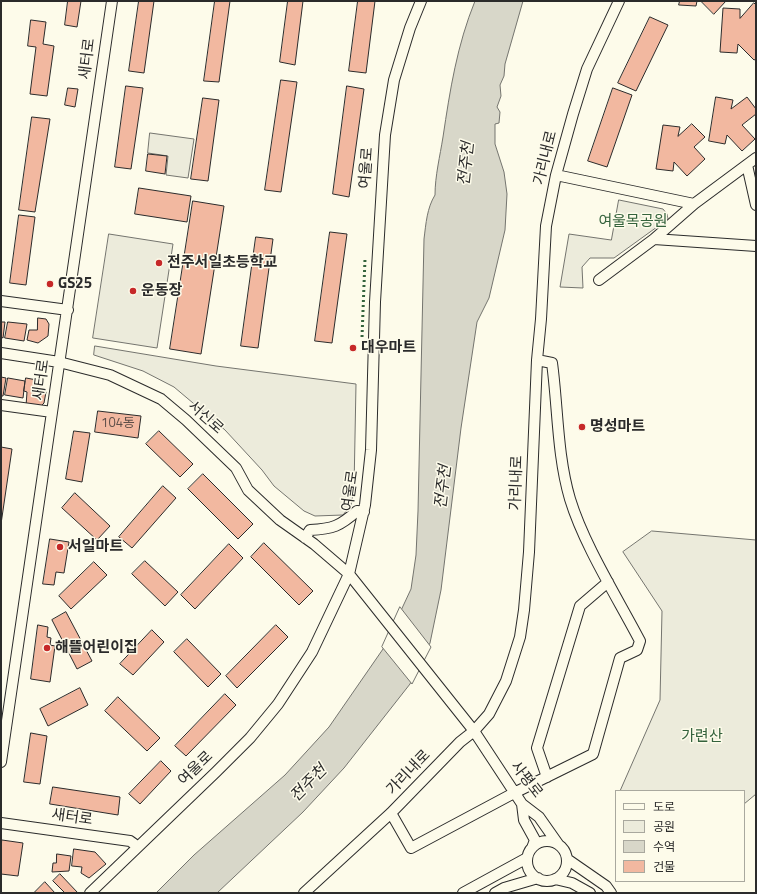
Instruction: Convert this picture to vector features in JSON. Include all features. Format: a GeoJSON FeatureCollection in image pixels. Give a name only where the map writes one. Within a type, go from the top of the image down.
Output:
{"type":"FeatureCollection","features":[{"type":"Feature","properties":{"kind":"street","name":"새터로"},"geometry":{"type":"LineString","coordinates":[[1,762],[112,1]]}},
{"type":"Feature","properties":{"kind":"street","name":"여울로"},"geometry":{"type":"LineString","coordinates":[[90,893],[221,767],[278,704],[312,652],[349,574],[364,512],[371,450],[375,302],[385,135],[394,80],[410,28],[421,1]]}},
{"type":"Feature","properties":{"kind":"street","name":"가리내로"},"geometry":{"type":"LineString","coordinates":[[304,893],[391,813],[460,742],[474,731],[489,714],[506,681],[520,636],[529,552],[537,360],[541,319],[546,226],[556,175],[587,69],[619,1]]}},
{"type":"Feature","properties":{"kind":"street"},"geometry":{"type":"LineString","coordinates":[[599,280],[654,239],[694,204],[756,158]]}},
{"type":"Feature","properties":{"kind":"street"},"geometry":{"type":"LineString","coordinates":[[747,165],[756,205]]}},
{"type":"Feature","properties":{"kind":"street"},"geometry":{"type":"LineString","coordinates":[[556,175],[694,204]]}},
{"type":"Feature","properties":{"kind":"street"},"geometry":{"type":"LineString","coordinates":[[654,239],[756,246]]}},
{"type":"Feature","properties":{"kind":"street"},"geometry":{"type":"LineString","coordinates":[[1,300],[68,310]]}},
{"type":"Feature","properties":{"kind":"street","name":"서신로"},"geometry":{"type":"LineString","coordinates":[[1,353],[59,362],[110,374],[161,399],[211,442],[236,468],[248,490],[280,520],[305,538],[349,574],[361,590]]}},
{"type":"Feature","properties":{"kind":"street"},"geometry":{"type":"LineString","coordinates":[[391,813],[410,848],[514,793],[593,754],[620,658],[637,650],[640,641],[578,524],[570,497],[559,438],[552,363],[537,360]]}},
{"type":"Feature","properties":{"kind":"street"},"geometry":{"type":"LineString","coordinates":[[1,405],[52,412]]}},
{"type":"Feature","properties":{"kind":"street"},"geometry":{"type":"LineString","coordinates":[[305,538],[310,530],[336,527],[357,511],[364,512]]}},
{"type":"Feature","properties":{"kind":"street"},"geometry":{"type":"LineString","coordinates":[[546,777],[537,748],[580,606],[608,582]]}},
{"type":"Feature","properties":{"kind":"street","name":"사평로"},"geometry":{"type":"LineString","coordinates":[[361,590],[462,715],[522,804],[539,817],[566,853],[567,859],[606,886],[611,893]]}},
{"type":"Feature","properties":{"kind":"street"},"geometry":{"type":"LineString","coordinates":[[522,804],[524,820],[535,840],[528,858],[530,870],[538,878],[543,880],[555,879],[572,883],[590,893]]}},
{"type":"Feature","properties":{"kind":"street","name":"새터로"},"geometry":{"type":"LineString","coordinates":[[1,823],[130,841],[138,846]]}},
{"type":"Feature","properties":{"kind":"street"},"geometry":{"type":"LineString","coordinates":[[532,848],[542,842],[553,842],[558,844]]}},
{"type":"Feature","properties":{"kind":"street"},"geometry":{"type":"LineString","coordinates":[[463,893],[528,858]]}},
{"type":"Feature","properties":{"kind":"street"},"geometry":{"type":"LineString","coordinates":[[555,879],[564,871],[567,859]]}},
{"type":"Feature","properties":{"kind":"street"},"geometry":{"type":"LineString","coordinates":[[495,893],[504,888],[538,878]]}},
{"type":"Feature","properties":{"kind":"green space"},"geometry":{"type":"Polygon","coordinates":[[[150,133],[194,139],[188,178],[166,175],[168,156],[148,153],[150,133]]]}},
{"type":"Feature","properties":{"kind":"green space","name":"여울목공원"},"geometry":{"type":"Polygon","coordinates":[[[619,200],[663,209],[667,214],[668,219],[614,258],[590,258],[582,267],[583,288],[560,287],[569,234],[611,240],[619,200]]]}},
{"type":"Feature","properties":{"kind":"green space","name":"운동장"},"geometry":{"type":"Polygon","coordinates":[[[109,234],[173,244],[157,348],[93,338],[109,234]]]}},
{"type":"Feature","properties":{"kind":"green space"},"geometry":{"type":"Polygon","coordinates":[[[95,346],[216,366],[356,384],[354,489],[351,505],[343,515],[315,516],[304,511],[274,486],[262,470],[225,430],[174,387],[143,371],[94,355],[95,346]]]}},
{"type":"Feature","properties":{"kind":"green space","name":"가련산"},"geometry":{"type":"Polygon","coordinates":[[[652,531],[756,540],[756,794],[745,803],[745,790],[620,790],[660,700],[662,611],[623,552],[652,531]]]}},
{"type":"Feature","properties":{"kind":"water","name":"전주천"},"geometry":{"type":"Polygon","coordinates":[[[475,1],[523,1],[505,64],[504,76],[500,85],[501,96],[497,107],[500,112],[499,123],[495,124],[495,144],[504,172],[507,194],[505,230],[489,298],[477,322],[461,428],[441,590],[430,643],[410,684],[344,768],[303,812],[217,893],[156,893],[194,855],[285,775],[329,727],[383,649],[411,589],[416,555],[418,511],[424,239],[426,221],[435,195],[448,102],[455,68],[463,34],[475,1]]]}},
{"type":"Feature","properties":{"kind":"pier"},"geometry":{"type":"Polygon","coordinates":[[[400,607],[431,647],[412,684],[382,647],[400,607]]]}},
{"type":"Feature","properties":{"kind":"building"},"geometry":{"type":"Polygon","coordinates":[[[68,1],[81,1],[77,27],[65,25],[68,1]]]}},
{"type":"Feature","properties":{"kind":"building"},"geometry":{"type":"Polygon","coordinates":[[[139,1],[154,1],[144,73],[129,71],[139,1]]]}},
{"type":"Feature","properties":{"kind":"building"},"geometry":{"type":"Polygon","coordinates":[[[215,1],[230,1],[219,82],[204,81],[215,1]]]}},
{"type":"Feature","properties":{"kind":"building"},"geometry":{"type":"Polygon","coordinates":[[[288,1],[303,1],[295,65],[280,62],[288,1]]]}},
{"type":"Feature","properties":{"kind":"building"},"geometry":{"type":"Polygon","coordinates":[[[358,1],[375,1],[366,73],[349,71],[358,1]]]}},
{"type":"Feature","properties":{"kind":"building"},"geometry":{"type":"Polygon","coordinates":[[[680,1],[697,1],[696,6],[679,5],[680,1]]]}},
{"type":"Feature","properties":{"kind":"building"},"geometry":{"type":"Polygon","coordinates":[[[701,1],[726,1],[714,14],[701,1]]]}},
{"type":"Feature","properties":{"kind":"building"},"geometry":{"type":"Polygon","coordinates":[[[754,3],[756,5],[756,59],[754,60],[738,44],[737,53],[720,52],[723,8],[740,9],[740,18],[754,3]]]}},
{"type":"Feature","properties":{"kind":"building"},"geometry":{"type":"Polygon","coordinates":[[[650,17],[668,25],[636,91],[618,83],[650,17]]]}},
{"type":"Feature","properties":{"kind":"building"},"geometry":{"type":"Polygon","coordinates":[[[31,20],[46,22],[43,44],[54,46],[47,96],[30,94],[36,47],[28,46],[31,20]]]}},
{"type":"Feature","properties":{"kind":"building"},"geometry":{"type":"Polygon","coordinates":[[[281,80],[297,82],[281,192],[265,190],[281,80]]]}},
{"type":"Feature","properties":{"kind":"building"},"geometry":{"type":"Polygon","coordinates":[[[126,86],[143,88],[131,169],[115,167],[126,86]]]}},
{"type":"Feature","properties":{"kind":"building"},"geometry":{"type":"Polygon","coordinates":[[[347,86],[364,89],[349,197],[333,194],[347,86]]]}},
{"type":"Feature","properties":{"kind":"building"},"geometry":{"type":"Polygon","coordinates":[[[68,88],[78,89],[75,107],[65,105],[68,88]]]}},
{"type":"Feature","properties":{"kind":"building"},"geometry":{"type":"Polygon","coordinates":[[[613,88],[632,95],[607,167],[588,161],[613,88]]]}},
{"type":"Feature","properties":{"kind":"building"},"geometry":{"type":"Polygon","coordinates":[[[716,97],[733,100],[731,109],[747,97],[756,109],[756,114],[742,125],[755,139],[742,151],[727,135],[725,144],[709,141],[716,97]]]}},
{"type":"Feature","properties":{"kind":"building"},"geometry":{"type":"Polygon","coordinates":[[[203,98],[219,100],[208,181],[191,179],[203,98]]]}},
{"type":"Feature","properties":{"kind":"building"},"geometry":{"type":"Polygon","coordinates":[[[32,117],[50,119],[35,212],[19,210],[32,117]]]}},
{"type":"Feature","properties":{"kind":"building"},"geometry":{"type":"Polygon","coordinates":[[[692,124],[705,137],[694,147],[705,159],[687,176],[674,162],[673,171],[656,169],[663,125],[680,127],[678,136],[692,124]]]}},
{"type":"Feature","properties":{"kind":"building"},"geometry":{"type":"Polygon","coordinates":[[[148,154],[167,156],[165,174],[146,171],[148,154]]]}},
{"type":"Feature","properties":{"kind":"building"},"geometry":{"type":"Polygon","coordinates":[[[139,188],[191,196],[187,222],[135,214],[139,188]]]}},
{"type":"Feature","properties":{"kind":"building"},"geometry":{"type":"Polygon","coordinates":[[[193,201],[224,206],[201,354],[170,349],[193,201]]]}},
{"type":"Feature","properties":{"kind":"building"},"geometry":{"type":"Polygon","coordinates":[[[19,215],[35,217],[26,285],[10,283],[19,215]]]}},
{"type":"Feature","properties":{"kind":"building"},"geometry":{"type":"Polygon","coordinates":[[[330,232],[347,234],[332,343],[315,341],[330,232]]]}},
{"type":"Feature","properties":{"kind":"building"},"geometry":{"type":"Polygon","coordinates":[[[256,237],[273,239],[258,348],[241,346],[256,237]]]}},
{"type":"Feature","properties":{"kind":"building"},"geometry":{"type":"Polygon","coordinates":[[[38,318],[46,319],[49,324],[48,336],[38,343],[27,340],[29,330],[37,330],[38,318]]]}},
{"type":"Feature","properties":{"kind":"building"},"geometry":{"type":"Polygon","coordinates":[[[1,322],[5,322],[3,338],[1,337],[1,322]]]}},
{"type":"Feature","properties":{"kind":"building"},"geometry":{"type":"Polygon","coordinates":[[[8,322],[27,324],[24,341],[5,338],[8,322]]]}},
{"type":"Feature","properties":{"kind":"building"},"geometry":{"type":"Polygon","coordinates":[[[1,377],[6,378],[3,396],[1,396],[1,377]]]}},
{"type":"Feature","properties":{"kind":"building"},"geometry":{"type":"Polygon","coordinates":[[[8,378],[25,381],[23,398],[5,395],[8,378]]]}},
{"type":"Feature","properties":{"kind":"building"},"geometry":{"type":"Polygon","coordinates":[[[26,378],[37,380],[46,392],[44,403],[39,408],[26,406],[27,392],[24,391],[26,378]]]}},
{"type":"Feature","properties":{"kind":"building"},"geometry":{"type":"Polygon","coordinates":[[[98,411],[141,416],[138,438],[95,432],[98,411]]]}},
{"type":"Feature","properties":{"kind":"building"},"geometry":{"type":"Polygon","coordinates":[[[74,431],[90,433],[82,482],[66,479],[74,431]]]}},
{"type":"Feature","properties":{"kind":"building"},"geometry":{"type":"Polygon","coordinates":[[[159,431],[193,464],[180,477],[146,444],[159,431]]]}},
{"type":"Feature","properties":{"kind":"building"},"geometry":{"type":"Polygon","coordinates":[[[1,447],[12,449],[1,524],[1,447]]]}},
{"type":"Feature","properties":{"kind":"building"},"geometry":{"type":"Polygon","coordinates":[[[203,474],[253,524],[238,539],[188,489],[203,474]]]}},
{"type":"Feature","properties":{"kind":"building"},"geometry":{"type":"Polygon","coordinates":[[[163,486],[176,498],[132,548],[119,537],[163,486]]]}},
{"type":"Feature","properties":{"kind":"building"},"geometry":{"type":"Polygon","coordinates":[[[75,493],[110,526],[97,540],[62,508],[75,493]]]}},
{"type":"Feature","properties":{"kind":"building"},"geometry":{"type":"Polygon","coordinates":[[[50,539],[69,542],[64,573],[56,572],[54,585],[43,584],[50,539]]]}},
{"type":"Feature","properties":{"kind":"building"},"geometry":{"type":"Polygon","coordinates":[[[264,543],[313,591],[299,605],[251,557],[264,543]]]}},
{"type":"Feature","properties":{"kind":"building"},"geometry":{"type":"Polygon","coordinates":[[[229,544],[243,558],[195,609],[181,595],[229,544]]]}},
{"type":"Feature","properties":{"kind":"building"},"geometry":{"type":"Polygon","coordinates":[[[145,561],[178,592],[165,606],[132,574],[145,561]]]}},
{"type":"Feature","properties":{"kind":"building"},"geometry":{"type":"Polygon","coordinates":[[[94,562],[107,575],[71,609],[59,596],[94,562]]]}},
{"type":"Feature","properties":{"kind":"building"},"geometry":{"type":"Polygon","coordinates":[[[66,612],[92,661],[77,669],[52,620],[66,612]]]}},
{"type":"Feature","properties":{"kind":"building"},"geometry":{"type":"Polygon","coordinates":[[[38,625],[48,627],[47,637],[51,638],[50,645],[55,646],[50,682],[31,679],[38,625]]]}},
{"type":"Feature","properties":{"kind":"building"},"geometry":{"type":"Polygon","coordinates":[[[276,625],[288,637],[237,688],[226,676],[276,625]]]}},
{"type":"Feature","properties":{"kind":"building"},"geometry":{"type":"Polygon","coordinates":[[[152,630],[164,642],[133,675],[120,664],[152,630]]]}},
{"type":"Feature","properties":{"kind":"building"},"geometry":{"type":"Polygon","coordinates":[[[187,639],[221,674],[208,687],[174,652],[187,639]]]}},
{"type":"Feature","properties":{"kind":"building"},"geometry":{"type":"Polygon","coordinates":[[[80,688],[88,705],[48,726],[40,709],[80,688]]]}},
{"type":"Feature","properties":{"kind":"building"},"geometry":{"type":"Polygon","coordinates":[[[225,694],[236,705],[186,756],[175,746],[225,694]]]}},
{"type":"Feature","properties":{"kind":"building"},"geometry":{"type":"Polygon","coordinates":[[[118,697],[160,738],[147,751],[105,711],[118,697]]]}},
{"type":"Feature","properties":{"kind":"building"},"geometry":{"type":"Polygon","coordinates":[[[31,733],[47,736],[40,784],[24,782],[31,733]]]}},
{"type":"Feature","properties":{"kind":"building"},"geometry":{"type":"Polygon","coordinates":[[[161,761],[171,771],[140,804],[129,794],[161,761]]]}},
{"type":"Feature","properties":{"kind":"building"},"geometry":{"type":"Polygon","coordinates":[[[53,787],[120,797],[118,815],[50,804],[53,787]]]}},
{"type":"Feature","properties":{"kind":"building"},"geometry":{"type":"Polygon","coordinates":[[[2,840],[23,843],[18,876],[1,874],[2,840]]]}},
{"type":"Feature","properties":{"kind":"building"},"geometry":{"type":"Polygon","coordinates":[[[74,849],[95,852],[106,864],[89,878],[81,873],[82,867],[72,866],[74,849]]]}},
{"type":"Feature","properties":{"kind":"building"},"geometry":{"type":"Polygon","coordinates":[[[57,854],[71,856],[69,871],[52,872],[53,863],[56,863],[57,854]]]}},
{"type":"Feature","properties":{"kind":"building"},"geometry":{"type":"Polygon","coordinates":[[[60,874],[78,893],[65,893],[53,881],[60,874]]]}},
{"type":"Feature","properties":{"kind":"building"},"geometry":{"type":"Polygon","coordinates":[[[45,882],[55,893],[34,893],[45,882]]]}},
{"type":"Feature","properties":{"kind":"hedge"},"geometry":{"type":"LineString","coordinates":[[362,337],[365,259]]}},
{"type":"Feature","properties":{"kind":"place","name":"전주서일초등학교"},"geometry":{"type":"Point","coordinates":[159,263]}},
{"type":"Feature","properties":{"kind":"place","name":"GS25"},"geometry":{"type":"Point","coordinates":[50,284]}},
{"type":"Feature","properties":{"kind":"place","name":"운동장"},"geometry":{"type":"Point","coordinates":[133,291]}},
{"type":"Feature","properties":{"kind":"place","name":"대우마트"},"geometry":{"type":"Point","coordinates":[353,348]}},
{"type":"Feature","properties":{"kind":"place","name":"명성마트"},"geometry":{"type":"Point","coordinates":[582,427]}},
{"type":"Feature","properties":{"kind":"place","name":"서일마트"},"geometry":{"type":"Point","coordinates":[60,547]}},
{"type":"Feature","properties":{"kind":"place","name":"해뜰어린이집"},"geometry":{"type":"Point","coordinates":[47,648]}}]}
